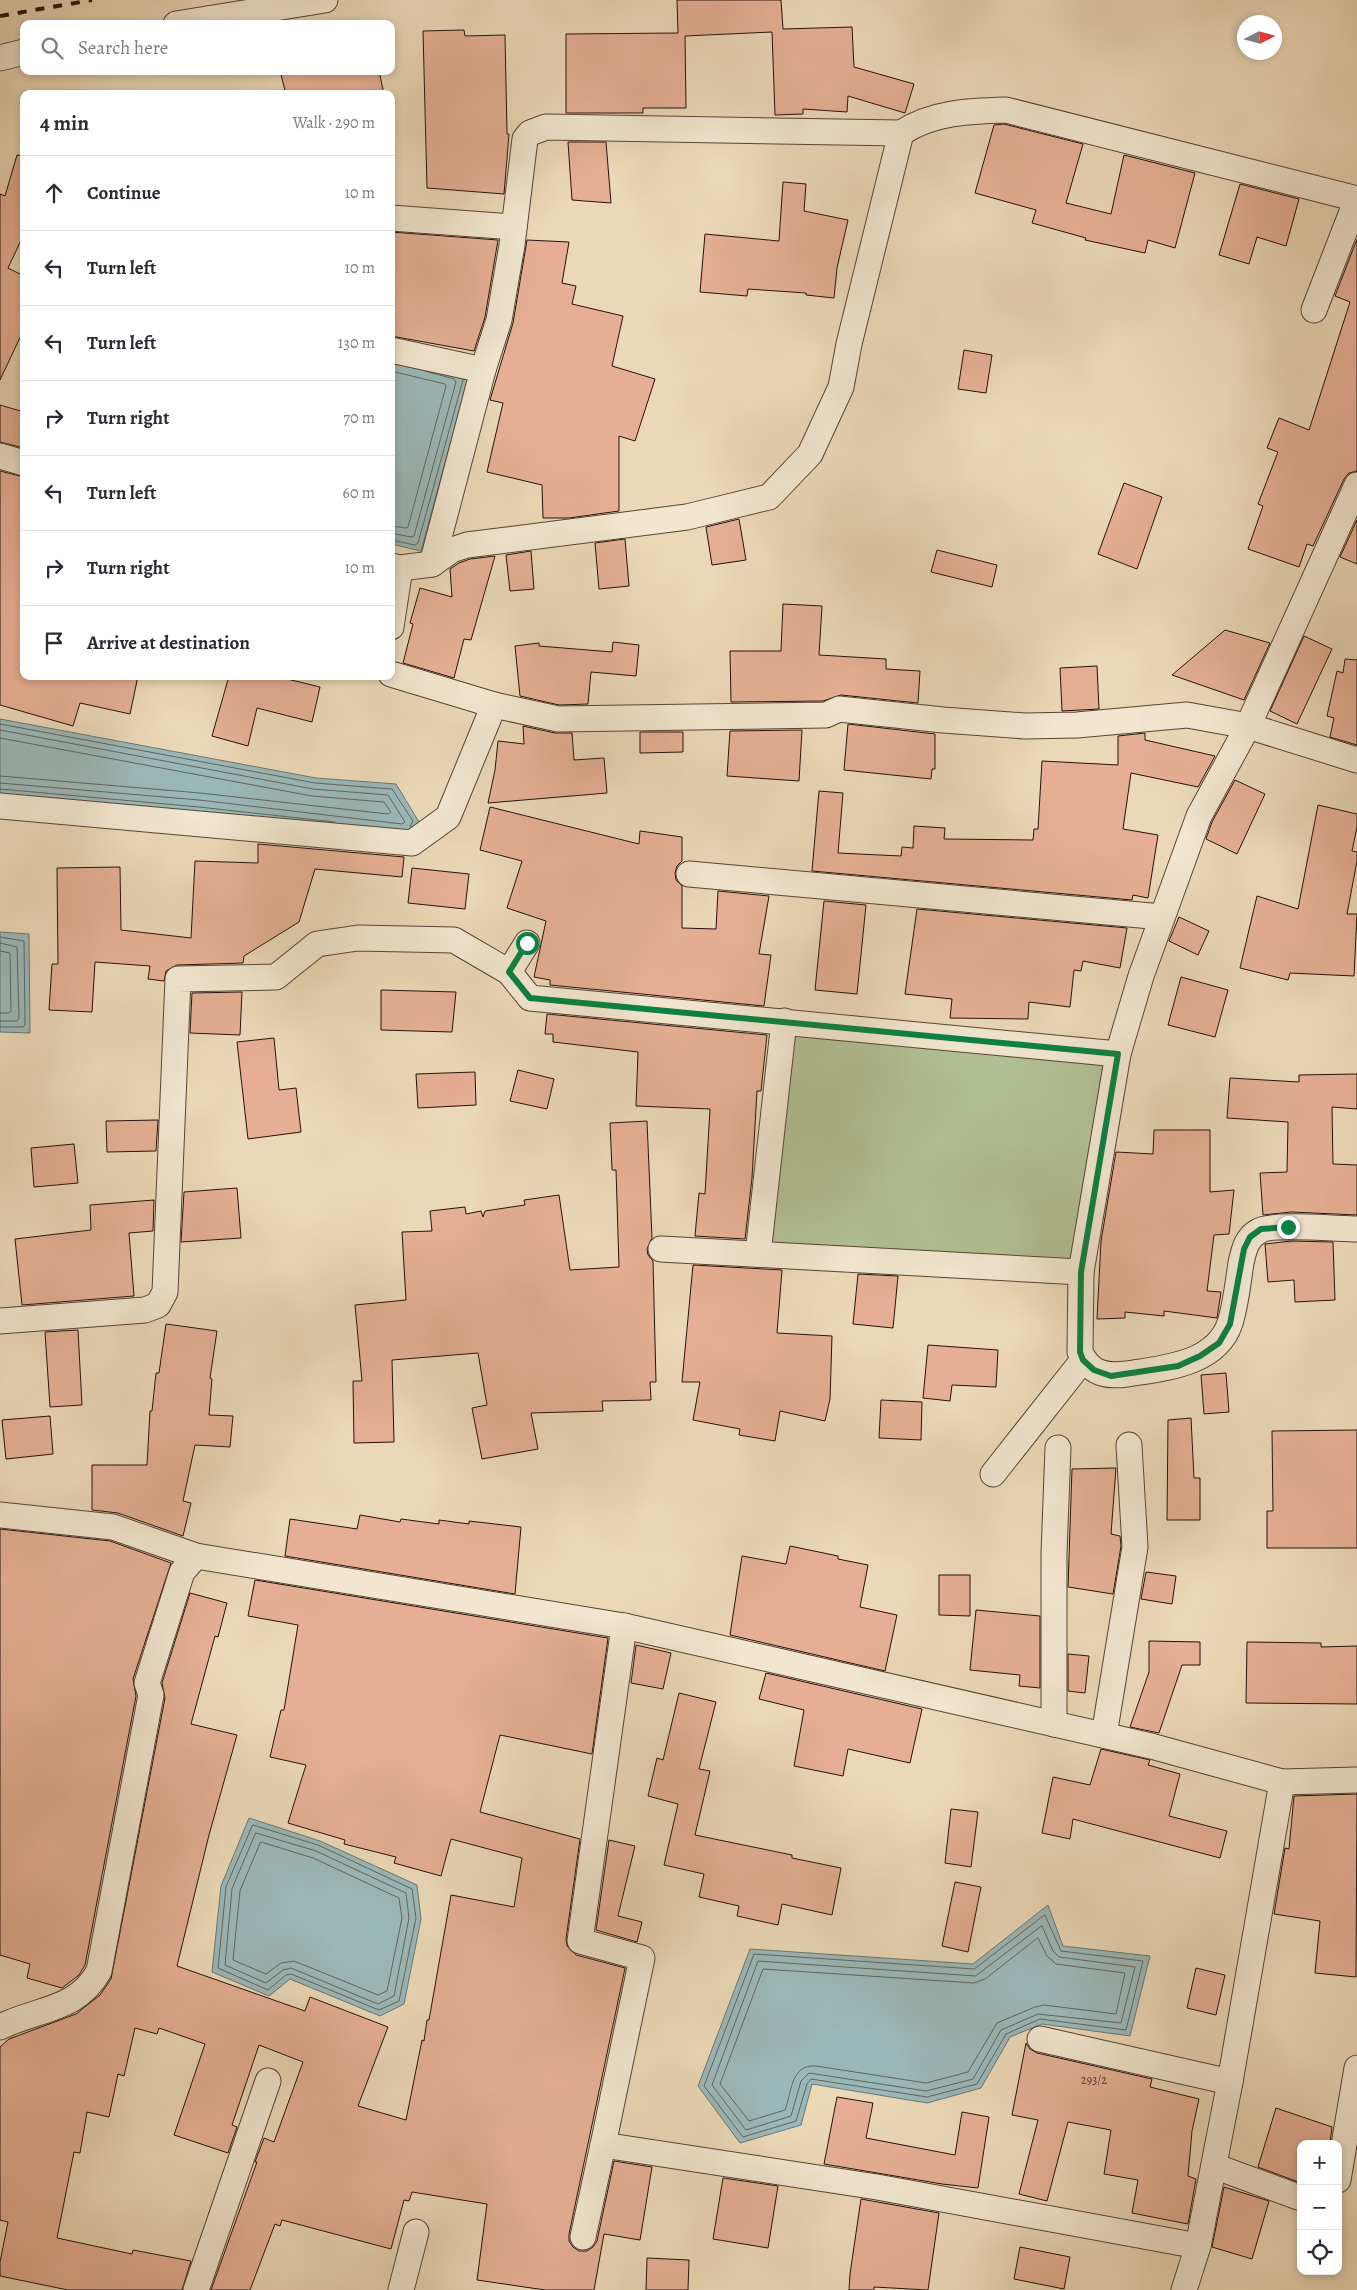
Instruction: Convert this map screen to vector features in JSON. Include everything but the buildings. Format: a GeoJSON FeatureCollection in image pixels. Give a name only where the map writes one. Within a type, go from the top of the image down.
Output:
{"type":"FeatureCollection","features":[{"type":"Feature","properties":{"kind":"street"},"geometry":{"type":"LineString","coordinates":[[201,20],[325,0]]}},
{"type":"Feature","properties":{"kind":"street"},"geometry":{"type":"LineString","coordinates":[[432,564],[483,370],[499,320],[514,227],[525,139],[530,133],[546,127],[901,133],[918,122],[965,111],[1006,110],[1357,199],[1314,310]]}},
{"type":"Feature","properties":{"kind":"street"},"geometry":{"type":"LineString","coordinates":[[395,567],[432,564],[452,550],[467,545],[687,516],[769,496],[810,454],[841,387],[901,133]]}},
{"type":"Feature","properties":{"kind":"street"},"geometry":{"type":"LineString","coordinates":[[395,218],[514,227]]}},
{"type":"Feature","properties":{"kind":"street"},"geometry":{"type":"LineString","coordinates":[[395,351],[483,370]]}},
{"type":"Feature","properties":{"kind":"street"},"geometry":{"type":"LineString","coordinates":[[0,456],[20,462]]}},
{"type":"Feature","properties":{"kind":"street"},"geometry":{"type":"LineString","coordinates":[[1357,485],[1248,726],[1200,816],[1141,976],[1118,1054],[1081,1272],[1078,1339],[1083,1360],[1094,1370],[1111,1376],[1178,1366],[1200,1356],[1219,1343],[1230,1324],[1244,1249],[1250,1237],[1261,1229],[1288,1227],[1357,1229]]}},
{"type":"Feature","properties":{"kind":"street"},"geometry":{"type":"LineString","coordinates":[[395,675],[494,705],[558,719],[820,716],[839,708],[943,720],[1025,726],[1077,725],[1187,715],[1248,726],[1357,760]]}},
{"type":"Feature","properties":{"kind":"street"},"geometry":{"type":"LineString","coordinates":[[0,806],[412,843],[448,817],[494,705]]}},
{"type":"Feature","properties":{"kind":"street"},"geometry":{"type":"LineString","coordinates":[[689,874],[1162,918]]}},
{"type":"Feature","properties":{"kind":"street"},"geometry":{"type":"LineString","coordinates":[[0,1320],[145,1310],[158,1305],[165,1292],[178,979],[276,977],[317,944],[358,938],[454,940],[509,972],[530,998],[1118,1054]]}},
{"type":"Feature","properties":{"kind":"street"},"geometry":{"type":"LineString","coordinates":[[509,972],[527,943]]}},
{"type":"Feature","properties":{"kind":"street"},"geometry":{"type":"LineString","coordinates":[[758,1254],[784,1021]]}},
{"type":"Feature","properties":{"kind":"street"},"geometry":{"type":"LineString","coordinates":[[661,1249],[1081,1272]]}},
{"type":"Feature","properties":{"kind":"street"},"geometry":{"type":"LineString","coordinates":[[993,1474],[1083,1360]]}},
{"type":"Feature","properties":{"kind":"street"},"geometry":{"type":"LineString","coordinates":[[1104,1735],[1135,1548],[1129,1446]]}},
{"type":"Feature","properties":{"kind":"street"},"geometry":{"type":"LineString","coordinates":[[1054,1724],[1054,1554],[1058,1448]]}},
{"type":"Feature","properties":{"kind":"street"},"geometry":{"type":"LineString","coordinates":[[0,1515],[113,1527],[196,1556],[624,1626],[1151,1746],[1282,1782],[1357,1780]]}},
{"type":"Feature","properties":{"kind":"street"},"geometry":{"type":"LineString","coordinates":[[0,2027],[19,2018],[68,2003],[92,1985],[100,1971],[151,1695],[147,1683],[182,1572],[196,1556]]}},
{"type":"Feature","properties":{"kind":"street"},"geometry":{"type":"LineString","coordinates":[[583,2237],[642,1958],[580,1941],[624,1626]]}},
{"type":"Feature","properties":{"kind":"street"},"geometry":{"type":"LineString","coordinates":[[1184,2290],[1198,2246],[1214,2166],[1282,1782]]}},
{"type":"Feature","properties":{"kind":"street"},"geometry":{"type":"LineString","coordinates":[[1040,2039],[1230,2082]]}},
{"type":"Feature","properties":{"kind":"street"},"geometry":{"type":"LineString","coordinates":[[1342,2156],[1357,2068]]}},
{"type":"Feature","properties":{"kind":"street"},"geometry":{"type":"LineString","coordinates":[[196,2290],[268,2081]]}},
{"type":"Feature","properties":{"kind":"street"},"geometry":{"type":"LineString","coordinates":[[603,2145],[636,2152],[877,2187],[1198,2246]]}},
{"type":"Feature","properties":{"kind":"street"},"geometry":{"type":"LineString","coordinates":[[1214,2166],[1297,2197]]}},
{"type":"Feature","properties":{"kind":"street"},"geometry":{"type":"LineString","coordinates":[[401,2290],[416,2232]]}},
{"type":"Feature","properties":{"kind":"green space"},"geometry":{"type":"Polygon","coordinates":[[[784,1021],[1109,1059],[1076,1268],[758,1254],[784,1021]]]}},
{"type":"Feature","properties":{"kind":"water"},"geometry":{"type":"Polygon","coordinates":[[[395,352],[470,371],[421,551],[395,545],[395,352]]]}},
{"type":"Feature","properties":{"kind":"water"},"geometry":{"type":"Polygon","coordinates":[[[0,719],[316,778],[396,784],[419,822],[411,836],[0,794],[0,719]]]}},
{"type":"Feature","properties":{"kind":"water"},"geometry":{"type":"Polygon","coordinates":[[[0,932],[29,934],[30,1033],[0,1032],[0,932]]]}},
{"type":"Feature","properties":{"kind":"water"},"geometry":{"type":"Polygon","coordinates":[[[249,1818],[320,1841],[417,1885],[421,1919],[404,2004],[380,2016],[290,1979],[269,1996],[212,1972],[221,1886],[249,1818]]]}},
{"type":"Feature","properties":{"kind":"water"},"geometry":{"type":"Polygon","coordinates":[[[1048,1905],[1063,1946],[1150,1956],[1130,2036],[1042,2024],[1010,2037],[981,2088],[927,2103],[812,2084],[801,2125],[740,2143],[698,2086],[750,1949],[973,1964],[1048,1905]]]}},
{"type":"Feature","properties":{"kind":"railway"},"geometry":{"type":"LineString","coordinates":[[0,16],[92,0]]}},
{"type":"Feature","properties":{"kind":"route"},"geometry":{"type":"LineString","coordinates":[[527,943],[509,972],[530,998],[1118,1054],[1081,1272],[1078,1339],[1083,1360],[1094,1370],[1111,1376],[1178,1366],[1200,1356],[1219,1343],[1230,1324],[1244,1249],[1250,1237],[1261,1229],[1288,1227]]}}]}
